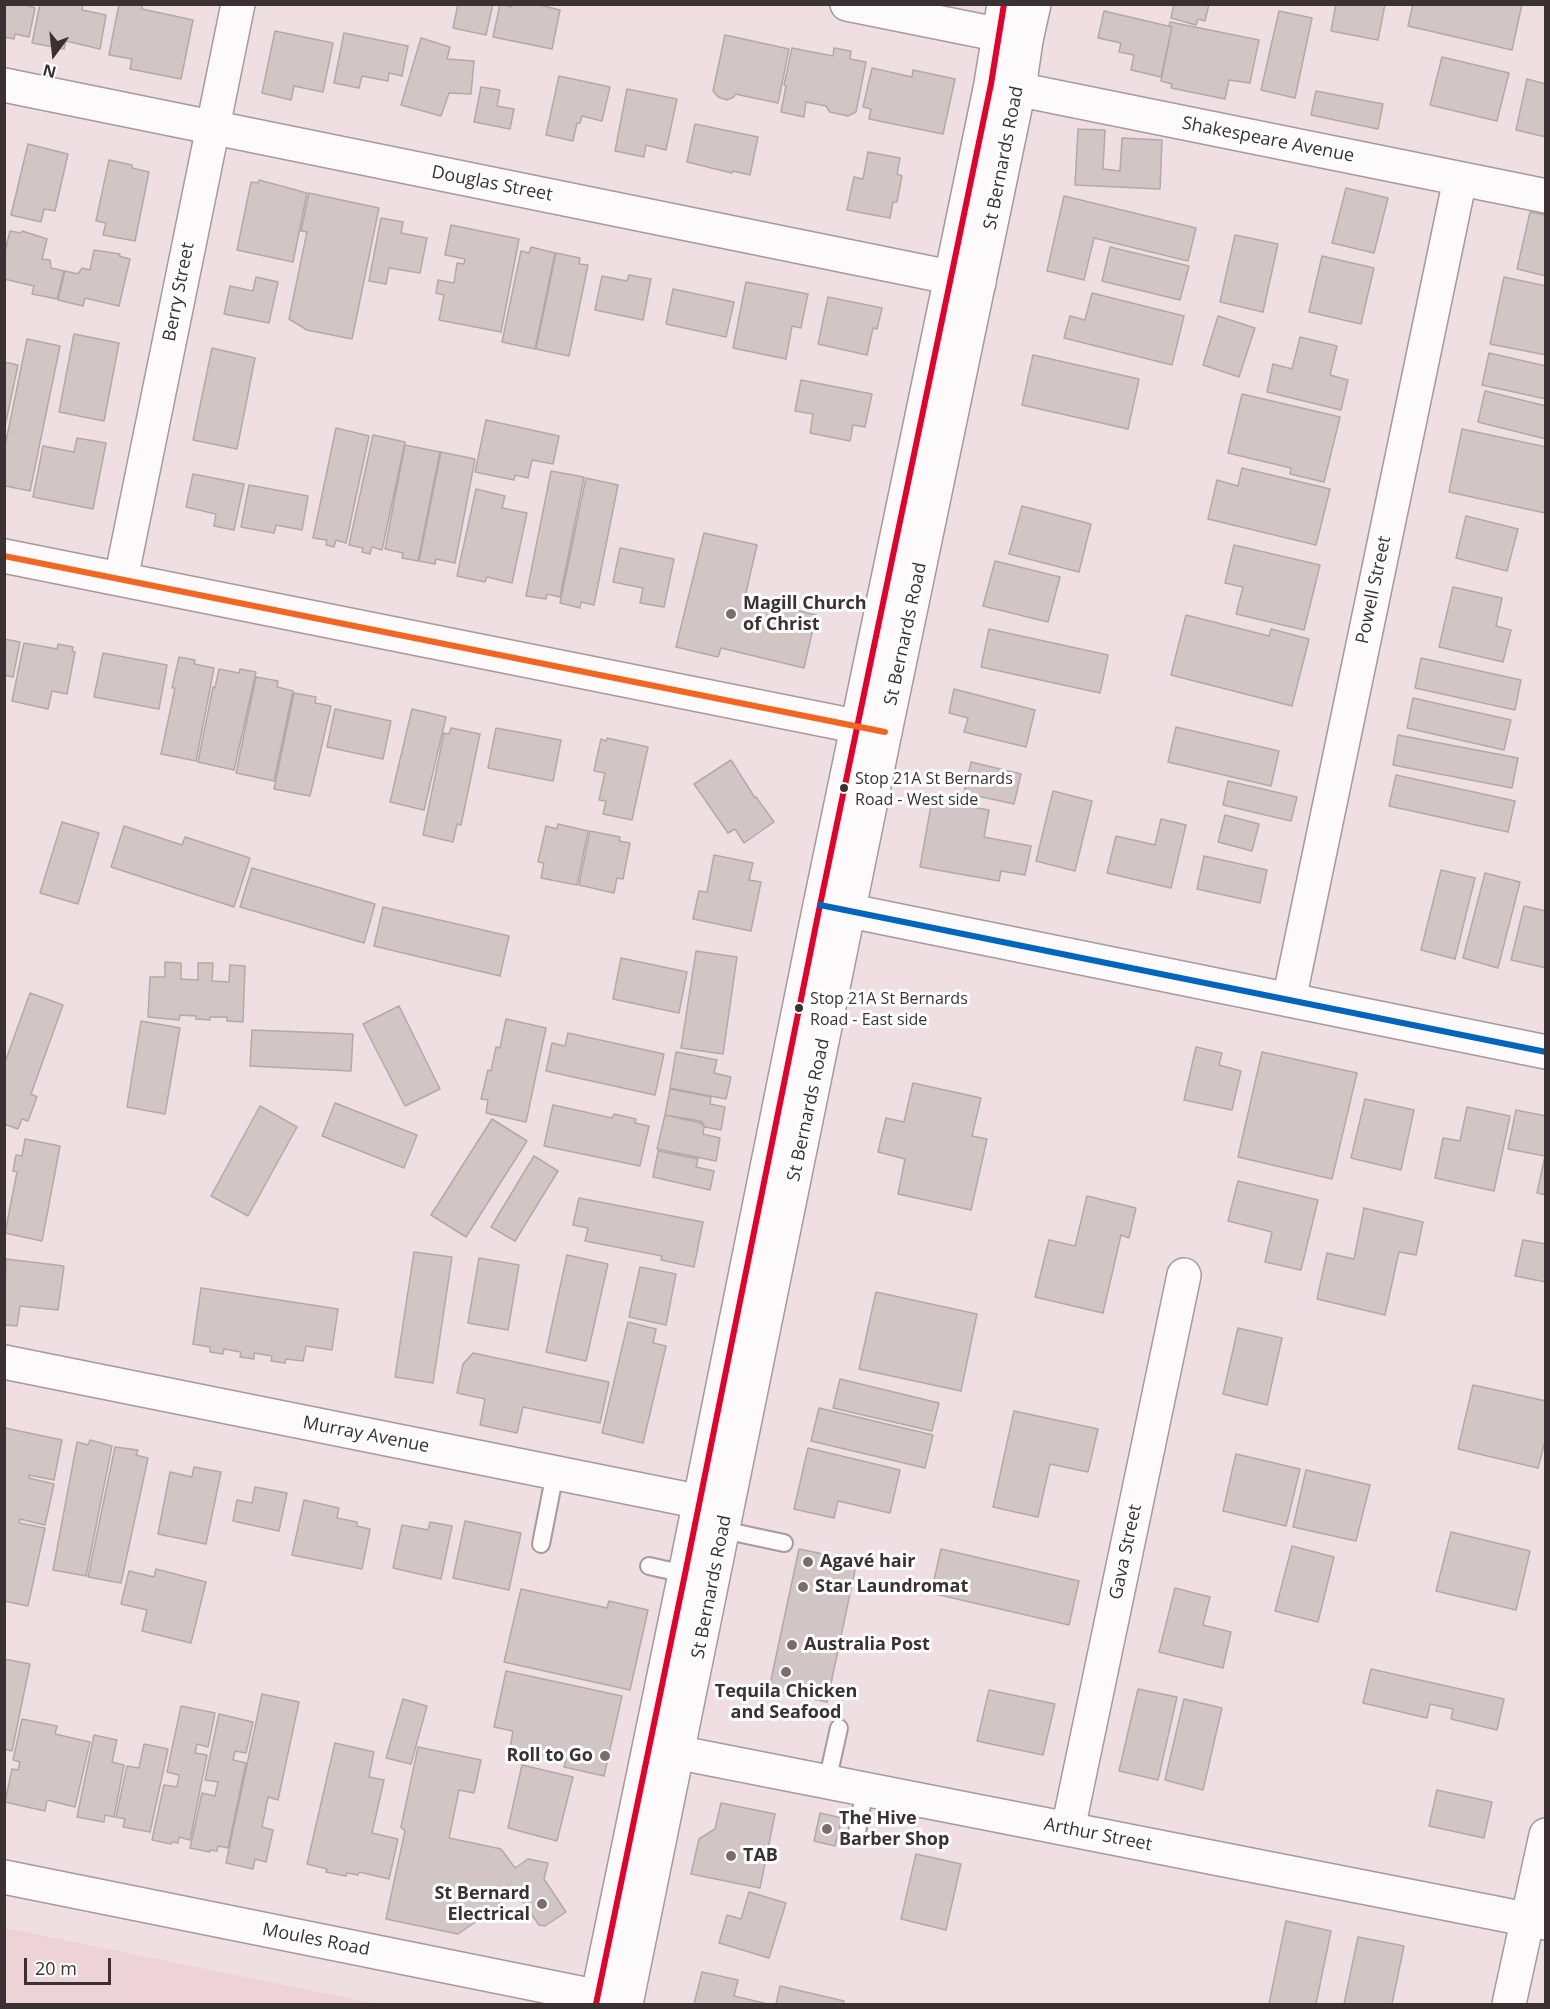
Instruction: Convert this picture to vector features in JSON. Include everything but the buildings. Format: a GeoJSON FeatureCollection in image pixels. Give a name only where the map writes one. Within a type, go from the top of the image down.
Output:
{"type":"FeatureCollection","features":[{"type":"Feature","properties":{"kind":"street","name":"Berry Street"},"geometry":{"type":"LineString","coordinates":[[121,579],[237,4]]}},
{"type":"Feature","properties":{"kind":"street"},"geometry":{"type":"LineString","coordinates":[[847,4],[1009,27]]}},
{"type":"Feature","properties":{"kind":"street","name":"St Bernards Road"},"geometry":{"type":"LineString","coordinates":[[611,2002],[717,1513],[871,729],[1005,87],[1009,27],[1034,4]]}},
{"type":"Feature","properties":{"kind":"street","name":"Douglas Street"},"geometry":{"type":"LineString","coordinates":[[4,85],[965,280]]}},
{"type":"Feature","properties":{"kind":"street","name":"Shakespeare Avenue"},"geometry":{"type":"LineString","coordinates":[[1005,87],[1545,196]]}},
{"type":"Feature","properties":{"kind":"street","name":"Powell Street"},"geometry":{"type":"LineString","coordinates":[[1289,1000],[1460,179]]}},
{"type":"Feature","properties":{"kind":"street"},"geometry":{"type":"LineString","coordinates":[[4,556],[871,729]]}},
{"type":"Feature","properties":{"kind":"street"},"geometry":{"type":"LineString","coordinates":[[835,908],[1545,1052]]}},
{"type":"Feature","properties":{"kind":"street","name":"Gava Street"},"geometry":{"type":"LineString","coordinates":[[1068,1829],[1184,1275]]}},
{"type":"Feature","properties":{"kind":"street","name":"Murray Avenue"},"geometry":{"type":"LineString","coordinates":[[4,1362],[555,1473],[717,1513]]}},
{"type":"Feature","properties":{"kind":"street","name":"St Bernards Road"},"geometry":{"type":"LineString","coordinates":[[664,1750],[685,1574],[717,1513]]}},
{"type":"Feature","properties":{"kind":"street","name":"Arthur Street"},"geometry":{"type":"LineString","coordinates":[[664,1750],[1536,1922]]}},
{"type":"Feature","properties":{"kind":"street"},"geometry":{"type":"LineString","coordinates":[[1509,2004],[1536,1922],[1545,1835]]}},
{"type":"Feature","properties":{"kind":"street","name":"Moules Road"},"geometry":{"type":"LineString","coordinates":[[4,1877],[611,2002]]}},
{"type":"Feature","properties":{"kind":"lane"},"geometry":{"type":"LineString","coordinates":[[541,1544],[555,1473]]}},
{"type":"Feature","properties":{"kind":"lane"},"geometry":{"type":"LineString","coordinates":[[717,1513],[784,1544]]}},
{"type":"Feature","properties":{"kind":"lane"},"geometry":{"type":"LineString","coordinates":[[649,1566],[685,1574]]}},
{"type":"Feature","properties":{"kind":"lane"},"geometry":{"type":"LineString","coordinates":[[828,1782],[838,1728]]}},
{"type":"Feature","properties":{"kind":"lane"},"geometry":{"type":"LineString","coordinates":[[857,1832],[866,1789]]}},
{"type":"Feature","properties":{"kind":"shaded area"},"geometry":{"type":"Polygon","coordinates":[[[5,1928],[377,2004],[5,2004],[5,1928]]]}},
{"type":"Feature","properties":{"kind":"transit line"},"geometry":{"type":"LineString","coordinates":[[596,2004],[820,905],[991,84],[1004,4]]}},
{"type":"Feature","properties":{"kind":"transit line"},"geometry":{"type":"LineString","coordinates":[[4,556],[885,732]]}},
{"type":"Feature","properties":{"kind":"transit line"},"geometry":{"type":"LineString","coordinates":[[820,905],[1546,1052]]}},
{"type":"Feature","properties":{"kind":"place","name":"Magill Church of Christ"},"geometry":{"type":"Point","coordinates":[731,614]}},
{"type":"Feature","properties":{"kind":"place","name":"Stop 21A St Bernards Road - West side"},"geometry":{"type":"Point","coordinates":[844,788]}},
{"type":"Feature","properties":{"kind":"place","name":"Stop 21A St Bernards Road - East side"},"geometry":{"type":"Point","coordinates":[799,1008]}},
{"type":"Feature","properties":{"kind":"place","name":"Agavé hair"},"geometry":{"type":"Point","coordinates":[808,1562]}},
{"type":"Feature","properties":{"kind":"place","name":"Star Laundromat"},"geometry":{"type":"Point","coordinates":[803,1587]}},
{"type":"Feature","properties":{"kind":"place","name":"Australia Post"},"geometry":{"type":"Point","coordinates":[792,1645]}},
{"type":"Feature","properties":{"kind":"place","name":"Tequila Chicken and Seafood"},"geometry":{"type":"Point","coordinates":[786,1672]}},
{"type":"Feature","properties":{"kind":"place","name":"Roll to Go"},"geometry":{"type":"Point","coordinates":[605,1756]}},
{"type":"Feature","properties":{"kind":"place","name":"The Hive Barber Shop"},"geometry":{"type":"Point","coordinates":[827,1829]}},
{"type":"Feature","properties":{"kind":"place","name":"TAB"},"geometry":{"type":"Point","coordinates":[731,1856]}},
{"type":"Feature","properties":{"kind":"place","name":"St Bernard Electrical"},"geometry":{"type":"Point","coordinates":[542,1904]}}]}
